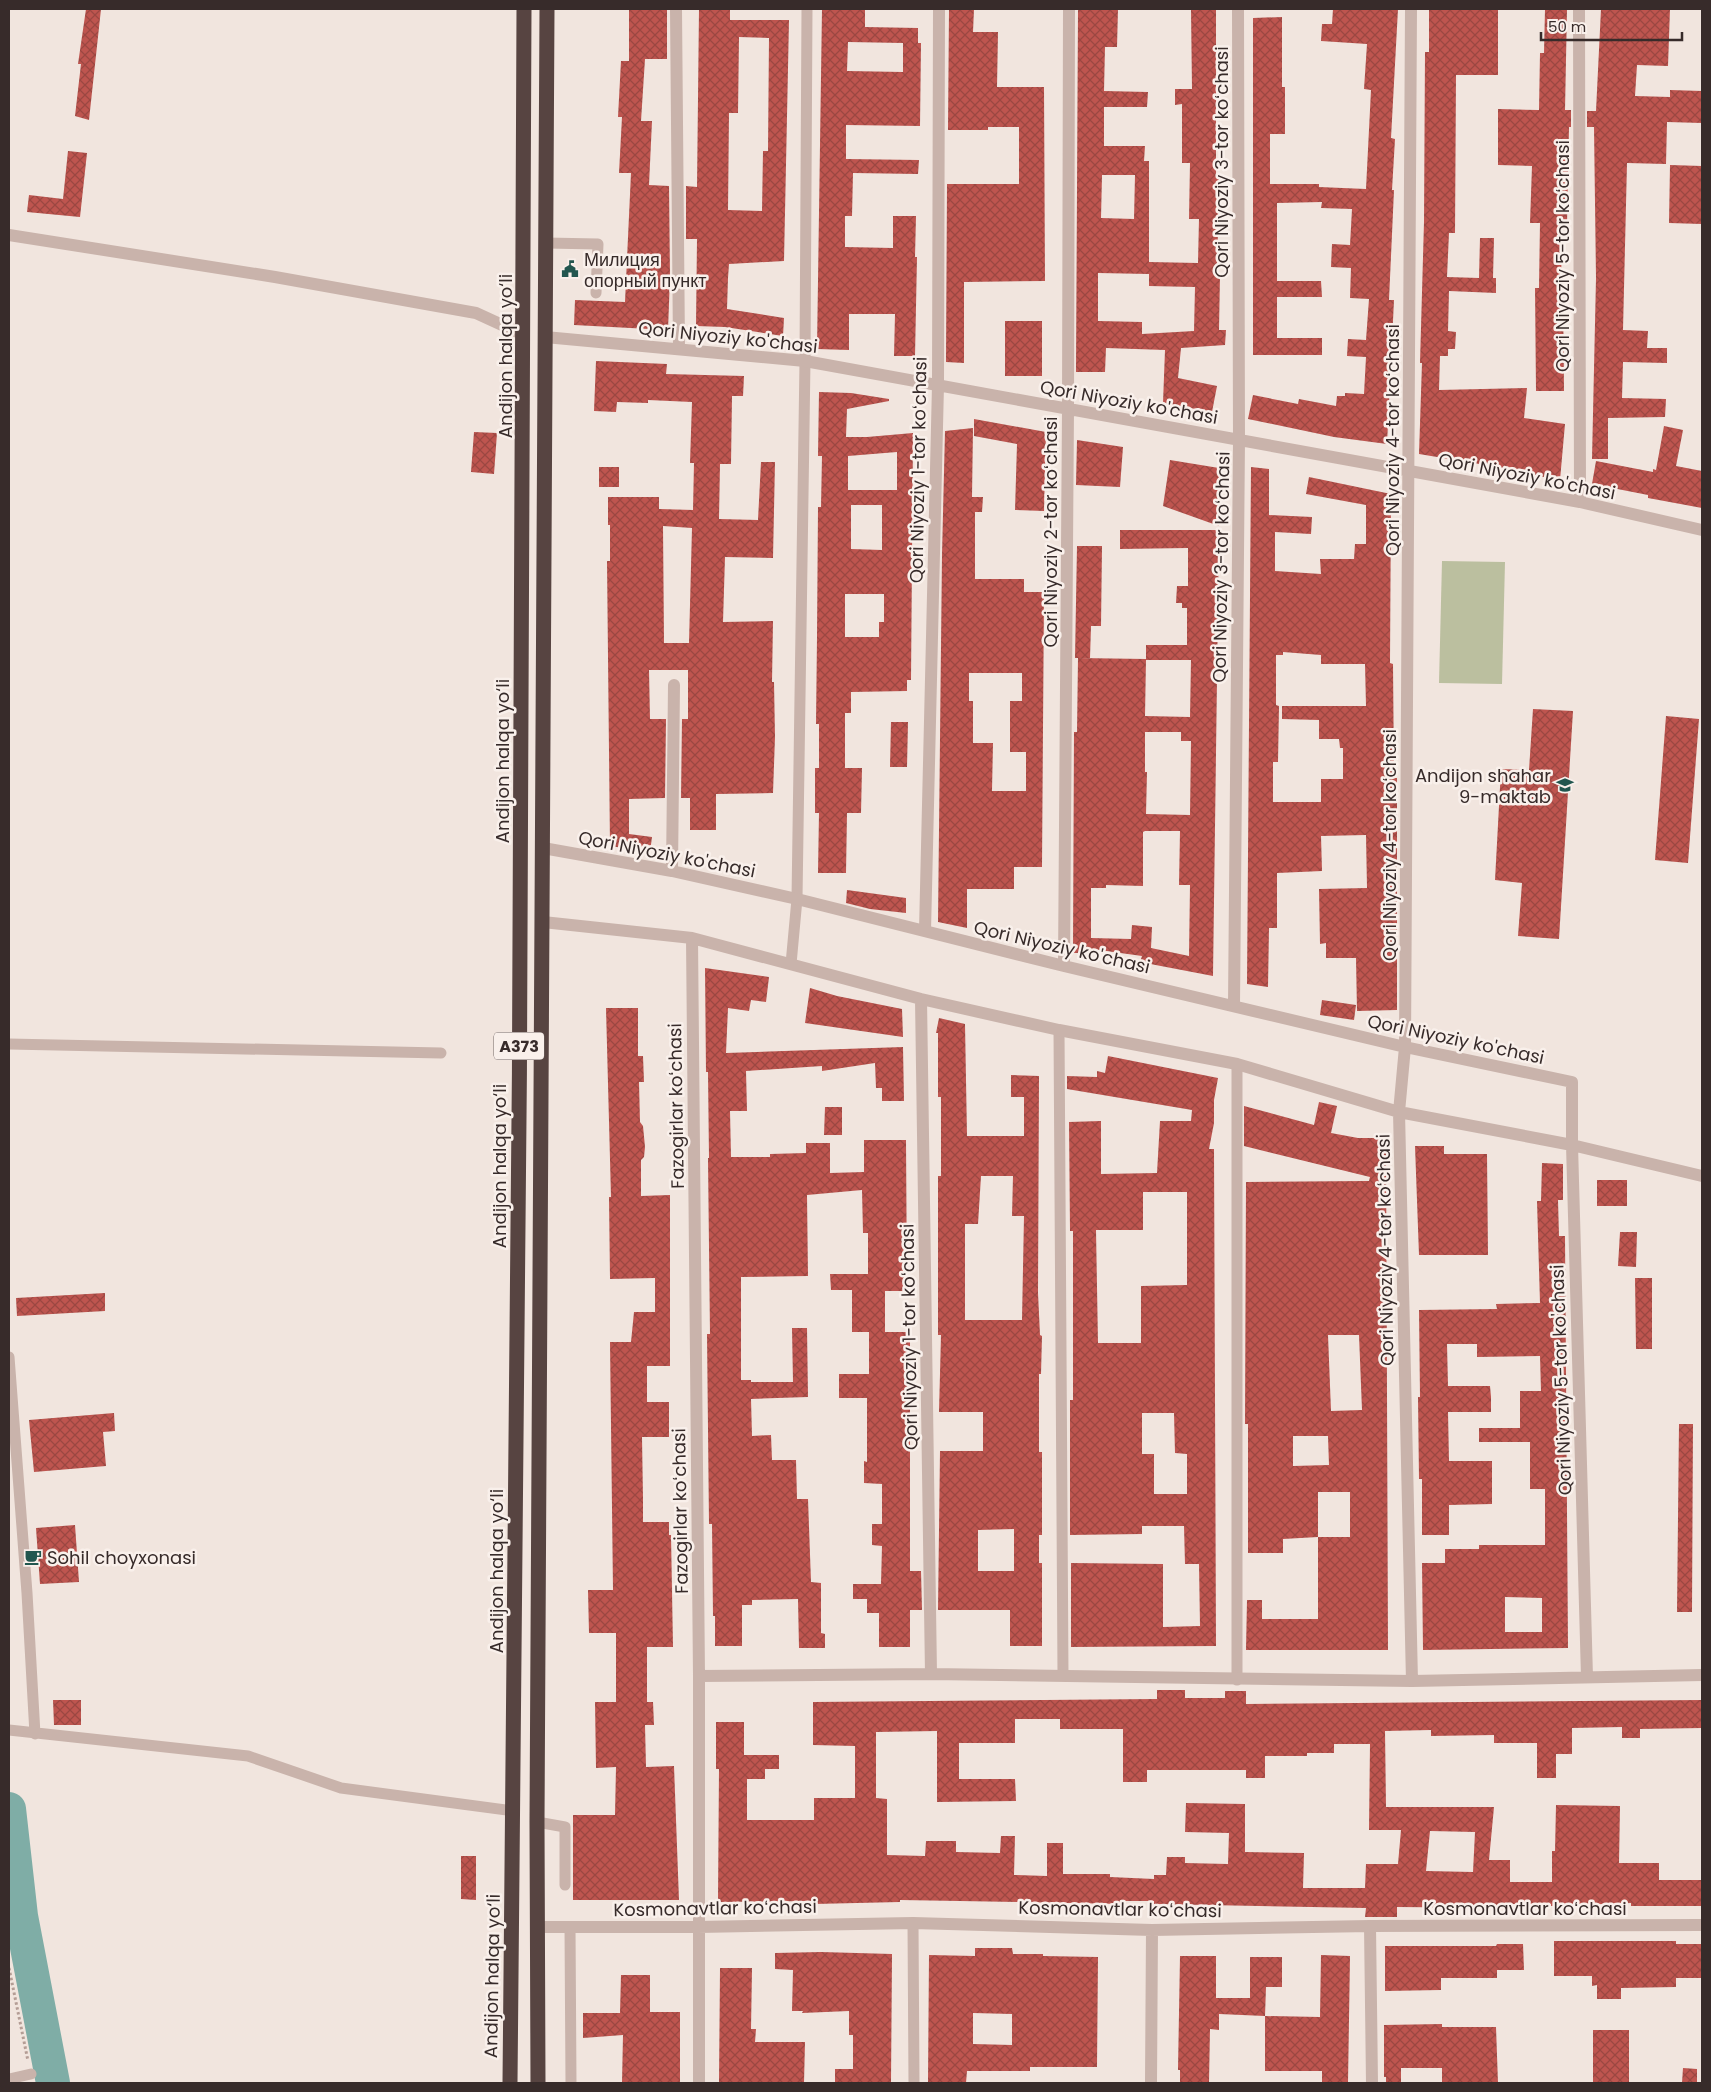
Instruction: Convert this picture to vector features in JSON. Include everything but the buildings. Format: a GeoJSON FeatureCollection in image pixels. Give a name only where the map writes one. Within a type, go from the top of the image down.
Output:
{"type":"FeatureCollection","features":[{"type":"Feature","properties":{"kind":"highway","name":"Andijon halqa yo‘li"},"geometry":{"type":"LineString","coordinates":[[510,2083],[514,1811],[524,335],[524,9]]}},
{"type":"Feature","properties":{"kind":"highway","name":"A373"},"geometry":{"type":"LineString","coordinates":[[538,2083],[537,1822],[547,9]]}},
{"type":"Feature","properties":{"kind":"street"},"geometry":{"type":"LineString","coordinates":[[676,9],[679,349]]}},
{"type":"Feature","properties":{"kind":"street","name":"Qori Niyoziy 1-tor koʻchasi"},"geometry":{"type":"LineString","coordinates":[[925,932],[938,385],[938,9]]}},
{"type":"Feature","properties":{"kind":"street","name":"Qori Niyoziy 2-tor koʻchasi"},"geometry":{"type":"LineString","coordinates":[[1064,966],[1068,409],[1068,9]]}},
{"type":"Feature","properties":{"kind":"street","name":"Qori Niyoziy 3-tor koʻchasi"},"geometry":{"type":"LineString","coordinates":[[1234,1005],[1240,440],[1238,9]]}},
{"type":"Feature","properties":{"kind":"street","name":"Qori Niyoziy 4-tor koʻchasi"},"geometry":{"type":"LineString","coordinates":[[1411,9],[1410,471],[1405,1047],[1399,1112],[1412,1681]]}},
{"type":"Feature","properties":{"kind":"street","name":"Qori Niyoziy 5-tor koʻchasi"},"geometry":{"type":"LineString","coordinates":[[1579,9],[1580,502]]}},
{"type":"Feature","properties":{"kind":"street"},"geometry":{"type":"LineString","coordinates":[[9,235],[275,277],[476,313],[524,335]]}},
{"type":"Feature","properties":{"kind":"street","name":"Qori Niyoziy ko'chasi"},"geometry":{"type":"LineString","coordinates":[[545,337],[805,361],[1580,502],[1702,530]]}},
{"type":"Feature","properties":{"kind":"street"},"geometry":{"type":"LineString","coordinates":[[672,871],[674,685]]}},
{"type":"Feature","properties":{"kind":"street","name":"Qori Niyoziy ko'chasi"},"geometry":{"type":"LineString","coordinates":[[543,848],[672,871],[797,899],[1064,966],[1405,1047],[1572,1082]]}},
{"type":"Feature","properties":{"kind":"street"},"geometry":{"type":"LineString","coordinates":[[543,922],[692,938],[921,999],[1059,1030],[1237,1064],[1399,1112],[1572,1145],[1702,1176]]}},
{"type":"Feature","properties":{"kind":"street","name":"Fazogirlar koʻchasi"},"geometry":{"type":"LineString","coordinates":[[692,938],[699,1676],[699,2083]]}},
{"type":"Feature","properties":{"kind":"street","name":"Qori Niyoziy 1-tor koʻchasi"},"geometry":{"type":"LineString","coordinates":[[921,999],[931,1674]]}},
{"type":"Feature","properties":{"kind":"street","name":"Qori Niyoziy 5-tor ko'chasi"},"geometry":{"type":"LineString","coordinates":[[1572,1082],[1572,1145],[1587,1677]]}},
{"type":"Feature","properties":{"kind":"street"},"geometry":{"type":"LineString","coordinates":[[699,1676],[931,1674],[1063,1675],[1237,1680],[1412,1681],[1702,1675]]}},
{"type":"Feature","properties":{"kind":"street","name":"Kosmonavtlar koʻchasi"},"geometry":{"type":"LineString","coordinates":[[537,1927],[698,1927],[913,1923],[1152,1930],[1370,1926],[1702,1925]]}},
{"type":"Feature","properties":{"kind":"street"},"geometry":{"type":"LineString","coordinates":[[1370,1926],[1372,2083]]}},
{"type":"Feature","properties":{"kind":"street"},"geometry":{"type":"LineString","coordinates":[[1151,2083],[1152,1930]]}},
{"type":"Feature","properties":{"kind":"lane"},"geometry":{"type":"LineString","coordinates":[[791,964],[797,899],[805,361],[807,9]]}},
{"type":"Feature","properties":{"kind":"lane"},"geometry":{"type":"LineString","coordinates":[[546,243],[598,244],[596,293]]}},
{"type":"Feature","properties":{"kind":"lane"},"geometry":{"type":"LineString","coordinates":[[1059,1030],[1063,1675]]}},
{"type":"Feature","properties":{"kind":"lane"},"geometry":{"type":"LineString","coordinates":[[9,1044],[441,1053]]}},
{"type":"Feature","properties":{"kind":"lane"},"geometry":{"type":"LineString","coordinates":[[1237,1064],[1237,1680]]}},
{"type":"Feature","properties":{"kind":"lane"},"geometry":{"type":"LineString","coordinates":[[9,1357],[27,1593],[34,1734]]}},
{"type":"Feature","properties":{"kind":"lane"},"geometry":{"type":"LineString","coordinates":[[9,1730],[248,1756],[341,1788],[514,1811]]}},
{"type":"Feature","properties":{"kind":"lane"},"geometry":{"type":"LineString","coordinates":[[537,1822],[565,1827],[566,1885]]}},
{"type":"Feature","properties":{"kind":"lane"},"geometry":{"type":"LineString","coordinates":[[913,1923],[914,2083]]}},
{"type":"Feature","properties":{"kind":"lane"},"geometry":{"type":"LineString","coordinates":[[570,1927],[571,2083]]}},
{"type":"Feature","properties":{"kind":"lane"},"geometry":{"type":"LineString","coordinates":[[9,2079],[31,2074]]}},
{"type":"Feature","properties":{"kind":"path"},"geometry":{"type":"LineString","coordinates":[[9,1968],[31,2074]]}},
{"type":"Feature","properties":{"kind":"green space"},"geometry":{"type":"Polygon","coordinates":[[[1442,561],[1505,562],[1502,684],[1439,683],[1442,561]]]}},
{"type":"Feature","properties":{"kind":"waterway"},"geometry":{"type":"LineString","coordinates":[[9,1809],[21,1916],[53,2083]]}},
{"type":"Feature","properties":{"kind":"place","name":"Милиция опорный пункт"},"geometry":{"type":"Point","coordinates":[570,269]}},
{"type":"Feature","properties":{"kind":"place","name":"Andijon shahar 9-maktab"},"geometry":{"type":"Point","coordinates":[1565,785]}},
{"type":"Feature","properties":{"kind":"place","name":"Sohil choyxonasi"},"geometry":{"type":"Point","coordinates":[33,1557]}}]}
